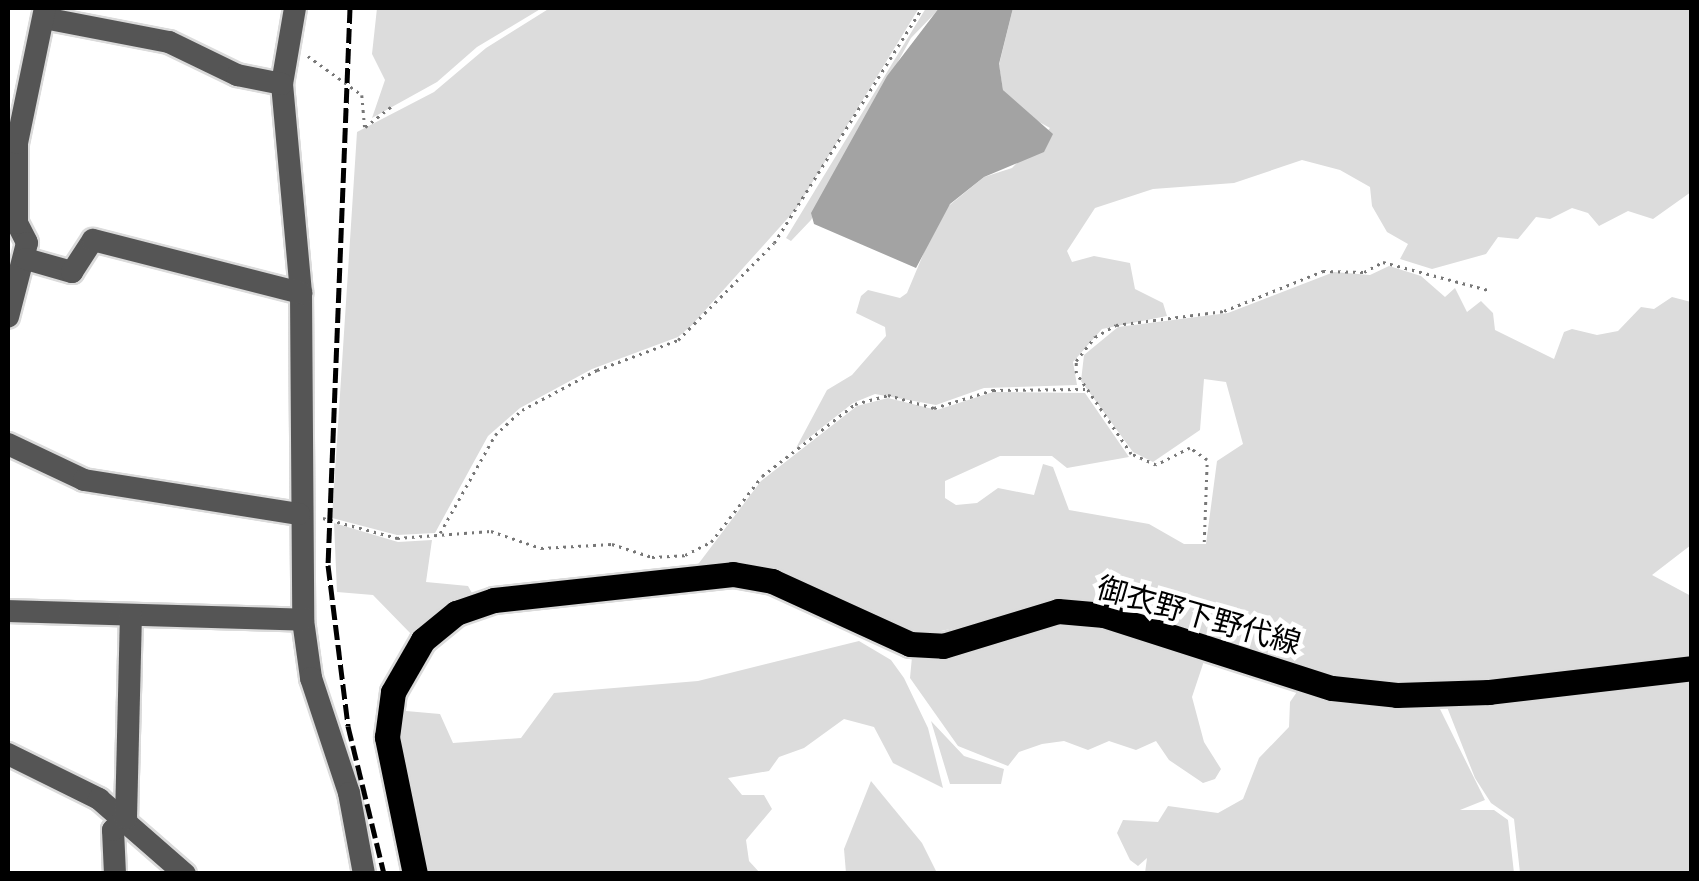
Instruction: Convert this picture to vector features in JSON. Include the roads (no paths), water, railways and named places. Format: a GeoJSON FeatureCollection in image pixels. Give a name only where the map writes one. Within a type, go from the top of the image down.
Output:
{"type":"FeatureCollection","features":[{"type":"Feature","properties":{"kind":"main road","name":"御衣野下野代線"},"geometry":{"type":"LineString","coordinates":[[415,874],[387,737],[393,692],[423,640],[456,613],[494,600],[733,574],[772,581],[910,644],[943,646],[1058,610],[1104,615],[1332,688],[1397,694],[1488,692],[1692,668]]}},
{"type":"Feature","properties":{"kind":"street"},"geometry":{"type":"LineString","coordinates":[[295,8],[282,84],[301,293],[299,514],[303,620],[311,678],[349,792],[364,874]]}},
{"type":"Feature","properties":{"kind":"street"},"geometry":{"type":"LineString","coordinates":[[8,317],[26,259],[27,243],[12,222],[16,143],[44,13],[169,42],[236,75],[282,84]]}},
{"type":"Feature","properties":{"kind":"street"},"geometry":{"type":"LineString","coordinates":[[26,259],[72,272],[93,240],[301,293]]}},
{"type":"Feature","properties":{"kind":"street"},"geometry":{"type":"LineString","coordinates":[[8,444],[84,480],[299,514]]}},
{"type":"Feature","properties":{"kind":"street"},"geometry":{"type":"LineString","coordinates":[[8,611],[303,620]]}},
{"type":"Feature","properties":{"kind":"street"},"geometry":{"type":"LineString","coordinates":[[115,874],[113,830],[126,818],[131,615]]}},
{"type":"Feature","properties":{"kind":"street"},"geometry":{"type":"LineString","coordinates":[[8,754],[126,818],[185,874]]}},
{"type":"Feature","properties":{"kind":"railway"},"geometry":{"type":"LineString","coordinates":[[350,8],[328,565],[348,726],[384,874]]}}]}
